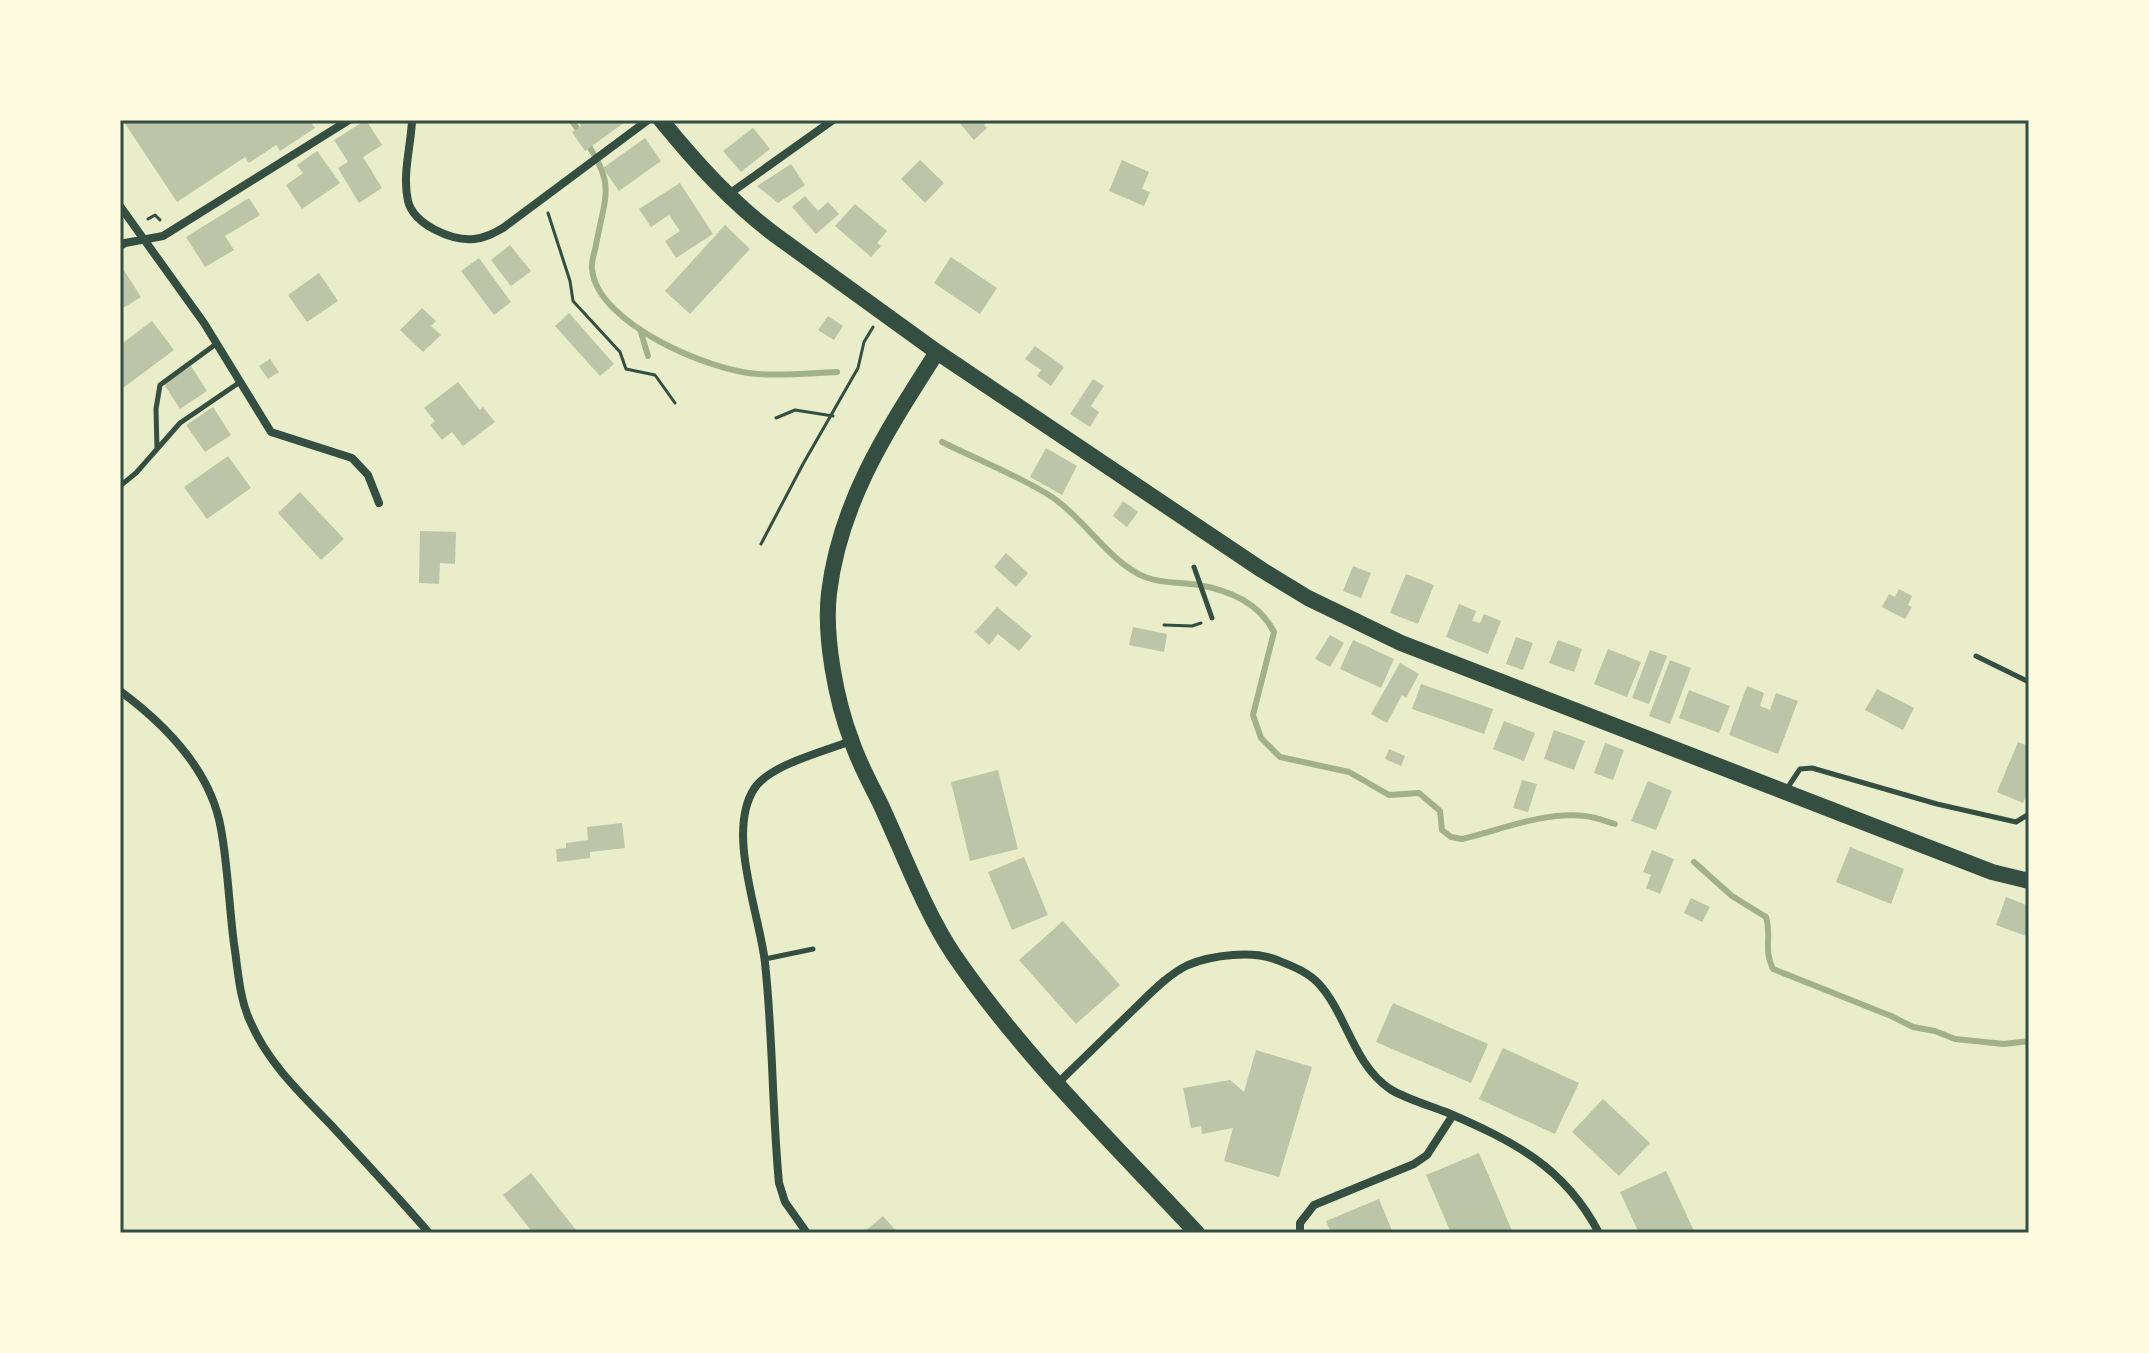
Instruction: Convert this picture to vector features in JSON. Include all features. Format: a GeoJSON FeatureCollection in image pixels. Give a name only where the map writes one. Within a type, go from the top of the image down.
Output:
{"type":"FeatureCollection","features":[{"type":"Feature","properties":{"kind":"main road"},"geometry":{"type":"LineString","coordinates":[[661,120],[686,151],[759,223],[937,352],[1262,570],[1320,604],[1401,643],[1992,872],[2029,881]]}},
{"type":"Feature","properties":{"kind":"main road"},"geometry":{"type":"LineString","coordinates":[[937,352],[875,452],[852,499],[839,543],[829,595],[830,635],[836,684],[851,741],[918,886],[953,953],[994,1008],[1058,1083],[1197,1233]]}},
{"type":"Feature","properties":{"kind":"street"},"geometry":{"type":"LineString","coordinates":[[120,246],[163,236],[349,120]]}},
{"type":"Feature","properties":{"kind":"street"},"geometry":{"type":"LineString","coordinates":[[412,120],[406,172],[409,205],[436,230],[474,239],[489,236],[648,120]]}},
{"type":"Feature","properties":{"kind":"street"},"geometry":{"type":"LineString","coordinates":[[728,195],[833,120]]}},
{"type":"Feature","properties":{"kind":"street"},"geometry":{"type":"LineString","coordinates":[[120,206],[217,344],[271,432],[352,458],[368,475],[379,503]]}},
{"type":"Feature","properties":{"kind":"street"},"geometry":{"type":"LineString","coordinates":[[120,691],[177,740],[196,767],[211,797],[221,827],[240,986],[248,1018],[258,1039],[286,1078],[429,1233]]}},
{"type":"Feature","properties":{"kind":"street"},"geometry":{"type":"LineString","coordinates":[[807,1233],[785,1202],[779,1183],[765,959],[746,871],[747,803],[754,788],[765,776],[851,741]]}},
{"type":"Feature","properties":{"kind":"street"},"geometry":{"type":"LineString","coordinates":[[1058,1083],[1168,978],[1189,965],[1234,955],[1271,958],[1298,968],[1318,983],[1335,1006],[1342,1025],[1369,1069],[1390,1089],[1524,1149],[1546,1165],[1587,1210],[1599,1233]]}},
{"type":"Feature","properties":{"kind":"street"},"geometry":{"type":"LineString","coordinates":[[1300,1233],[1300,1223],[1314,1205],[1414,1164],[1427,1155],[1453,1115]]}},
{"type":"Feature","properties":{"kind":"lane"},"geometry":{"type":"LineString","coordinates":[[157,449],[156,409],[160,385],[217,344]]}},
{"type":"Feature","properties":{"kind":"lane"},"geometry":{"type":"LineString","coordinates":[[120,486],[136,473],[180,423],[240,382]]}},
{"type":"Feature","properties":{"kind":"lane"},"geometry":{"type":"LineString","coordinates":[[1194,567],[1212,618]]}},
{"type":"Feature","properties":{"kind":"lane"},"geometry":{"type":"LineString","coordinates":[[1976,656],[2029,682]]}},
{"type":"Feature","properties":{"kind":"lane"},"geometry":{"type":"LineString","coordinates":[[1785,791],[1800,769],[1812,768],[1937,804],[2016,822],[2029,814]]}},
{"type":"Feature","properties":{"kind":"lane"},"geometry":{"type":"LineString","coordinates":[[765,959],[813,949]]}},
{"type":"Feature","properties":{"kind":"path"},"geometry":{"type":"LineString","coordinates":[[449,120],[459,120]]}},
{"type":"Feature","properties":{"kind":"path"},"geometry":{"type":"LineString","coordinates":[[543,198],[570,281],[573,301],[620,352],[626,369],[655,375],[675,403]]}},
{"type":"Feature","properties":{"kind":"path"},"geometry":{"type":"LineString","coordinates":[[761,544],[858,368],[864,342],[873,327]]}},
{"type":"Feature","properties":{"kind":"path"},"geometry":{"type":"LineString","coordinates":[[776,418],[795,410],[833,416]]}},
{"type":"Feature","properties":{"kind":"path"},"geometry":{"type":"LineString","coordinates":[[1164,625],[1192,626],[1212,618]]}},
{"type":"Feature","properties":{"kind":"building"},"geometry":{"type":"Polygon","coordinates":[[[318,120],[312,124],[315,128],[280,151],[276,145],[249,163],[245,157],[177,202],[124,122],[318,120]]]}},
{"type":"Feature","properties":{"kind":"building"},"geometry":{"type":"Polygon","coordinates":[[[366,120],[382,145],[363,157],[382,188],[359,203],[338,168],[348,162],[334,140],[366,120]]]}},
{"type":"Feature","properties":{"kind":"building"},"geometry":{"type":"Polygon","coordinates":[[[577,120],[628,120],[585,151],[572,132],[581,126],[577,120]]]}},
{"type":"Feature","properties":{"kind":"building"},"geometry":{"type":"Polygon","coordinates":[[[957,120],[990,120],[984,125],[987,128],[974,140],[957,120]]]}},
{"type":"Feature","properties":{"kind":"building"},"geometry":{"type":"Polygon","coordinates":[[[753,128],[770,149],[741,172],[723,151],[753,128]]]}},
{"type":"Feature","properties":{"kind":"building"},"geometry":{"type":"Polygon","coordinates":[[[645,138],[661,161],[619,191],[603,168],[645,138]]]}},
{"type":"Feature","properties":{"kind":"building"},"geometry":{"type":"Polygon","coordinates":[[[317,151],[340,183],[302,209],[286,185],[303,173],[297,165],[317,151]]]}},
{"type":"Feature","properties":{"kind":"building"},"geometry":{"type":"Polygon","coordinates":[[[920,160],[944,183],[925,203],[901,179],[920,160]]]}},
{"type":"Feature","properties":{"kind":"building"},"geometry":{"type":"Polygon","coordinates":[[[1122,160],[1149,172],[1142,189],[1150,192],[1144,206],[1109,191],[1122,160]]]}},
{"type":"Feature","properties":{"kind":"building"},"geometry":{"type":"Polygon","coordinates":[[[791,164],[805,185],[778,203],[757,186],[791,164]]]}},
{"type":"Feature","properties":{"kind":"building"},"geometry":{"type":"Polygon","coordinates":[[[680,183],[713,234],[676,258],[665,241],[680,231],[669,215],[651,227],[639,209],[680,183]]]}},
{"type":"Feature","properties":{"kind":"building"},"geometry":{"type":"Polygon","coordinates":[[[805,196],[818,211],[828,202],[839,214],[816,234],[792,207],[805,196]]]}},
{"type":"Feature","properties":{"kind":"building"},"geometry":{"type":"Polygon","coordinates":[[[249,198],[260,215],[225,236],[234,250],[205,267],[186,237],[249,198]]]}},
{"type":"Feature","properties":{"kind":"building"},"geometry":{"type":"Polygon","coordinates":[[[855,204],[887,231],[877,243],[881,246],[871,257],[835,226],[855,204]]]}},
{"type":"Feature","properties":{"kind":"building"},"geometry":{"type":"Polygon","coordinates":[[[725,225],[750,249],[690,314],[665,291],[725,225]]]}},
{"type":"Feature","properties":{"kind":"building"},"geometry":{"type":"Polygon","coordinates":[[[510,245],[531,271],[511,286],[491,260],[510,245]]]}},
{"type":"Feature","properties":{"kind":"building"},"geometry":{"type":"Polygon","coordinates":[[[951,257],[997,288],[980,314],[934,283],[951,257]]]}},
{"type":"Feature","properties":{"kind":"building"},"geometry":{"type":"Polygon","coordinates":[[[479,258],[511,302],[494,315],[461,271],[479,258]]]}},
{"type":"Feature","properties":{"kind":"building"},"geometry":{"type":"Polygon","coordinates":[[[120,264],[141,297],[120,310],[120,264]]]}},
{"type":"Feature","properties":{"kind":"building"},"geometry":{"type":"Polygon","coordinates":[[[319,273],[338,301],[307,322],[288,295],[319,273]]]}},
{"type":"Feature","properties":{"kind":"building"},"geometry":{"type":"Polygon","coordinates":[[[422,308],[436,321],[431,326],[441,335],[423,352],[400,330],[422,308]]]}},
{"type":"Feature","properties":{"kind":"building"},"geometry":{"type":"Polygon","coordinates":[[[569,313],[614,364],[600,376],[555,326],[569,313]]]}},
{"type":"Feature","properties":{"kind":"building"},"geometry":{"type":"Polygon","coordinates":[[[828,316],[843,326],[834,340],[818,330],[828,316]]]}},
{"type":"Feature","properties":{"kind":"building"},"geometry":{"type":"Polygon","coordinates":[[[152,321],[174,350],[123,388],[120,384],[120,345],[152,321]]]}},
{"type":"Feature","properties":{"kind":"building"},"geometry":{"type":"Polygon","coordinates":[[[1035,346],[1064,367],[1051,386],[1037,376],[1041,370],[1025,359],[1035,346]]]}},
{"type":"Feature","properties":{"kind":"building"},"geometry":{"type":"Polygon","coordinates":[[[270,359],[279,372],[268,379],[259,366],[270,359]]]}},
{"type":"Feature","properties":{"kind":"building"},"geometry":{"type":"Polygon","coordinates":[[[191,366],[207,391],[180,409],[164,384],[191,366]]]}},
{"type":"Feature","properties":{"kind":"building"},"geometry":{"type":"Polygon","coordinates":[[[1093,379],[1104,386],[1091,406],[1099,412],[1090,427],[1070,414],[1093,379]]]}},
{"type":"Feature","properties":{"kind":"building"},"geometry":{"type":"Polygon","coordinates":[[[458,382],[480,410],[483,407],[495,422],[463,446],[452,432],[442,440],[430,425],[435,421],[424,408],[458,382]]]}},
{"type":"Feature","properties":{"kind":"building"},"geometry":{"type":"Polygon","coordinates":[[[213,407],[231,435],[205,452],[186,425],[213,407]]]}},
{"type":"Feature","properties":{"kind":"building"},"geometry":{"type":"Polygon","coordinates":[[[1046,448],[1077,466],[1062,495],[1030,477],[1046,448]]]}},
{"type":"Feature","properties":{"kind":"building"},"geometry":{"type":"Polygon","coordinates":[[[228,456],[251,488],[207,519],[184,487],[228,456]]]}},
{"type":"Feature","properties":{"kind":"building"},"geometry":{"type":"Polygon","coordinates":[[[300,492],[344,539],[321,560],[278,513],[300,492]]]}},
{"type":"Feature","properties":{"kind":"building"},"geometry":{"type":"Polygon","coordinates":[[[1123,501],[1138,512],[1127,527],[1113,516],[1123,501]]]}},
{"type":"Feature","properties":{"kind":"building"},"geometry":{"type":"Polygon","coordinates":[[[420,531],[456,532],[455,564],[440,563],[439,584],[419,583],[420,531]]]}},
{"type":"Feature","properties":{"kind":"building"},"geometry":{"type":"Polygon","coordinates":[[[1006,553],[1028,573],[1016,587],[994,567],[1006,553]]]}},
{"type":"Feature","properties":{"kind":"building"},"geometry":{"type":"Polygon","coordinates":[[[1353,566],[1371,573],[1361,598],[1343,591],[1353,566]]]}},
{"type":"Feature","properties":{"kind":"building"},"geometry":{"type":"Polygon","coordinates":[[[1406,574],[1434,585],[1418,624],[1390,613],[1406,574]]]}},
{"type":"Feature","properties":{"kind":"building"},"geometry":{"type":"Polygon","coordinates":[[[1899,589],[1912,596],[1908,605],[1912,607],[1905,619],[1882,607],[1889,594],[1895,597],[1899,589]]]}},
{"type":"Feature","properties":{"kind":"building"},"geometry":{"type":"Polygon","coordinates":[[[1459,604],[1476,611],[1472,621],[1480,623],[1484,614],[1501,621],[1488,654],[1446,637],[1459,604]]]}},
{"type":"Feature","properties":{"kind":"building"},"geometry":{"type":"Polygon","coordinates":[[[997,607],[1032,636],[1019,651],[998,634],[989,645],[975,632],[997,607]]]}},
{"type":"Feature","properties":{"kind":"building"},"geometry":{"type":"Polygon","coordinates":[[[1133,627],[1167,634],[1164,652],[1129,645],[1133,627]]]}},
{"type":"Feature","properties":{"kind":"building"},"geometry":{"type":"Polygon","coordinates":[[[1330,635],[1344,643],[1330,667],[1315,659],[1330,635]]]}},
{"type":"Feature","properties":{"kind":"building"},"geometry":{"type":"Polygon","coordinates":[[[1516,637],[1533,643],[1523,670],[1506,664],[1516,637]]]}},
{"type":"Feature","properties":{"kind":"building"},"geometry":{"type":"Polygon","coordinates":[[[1353,640],[1394,659],[1381,688],[1340,669],[1353,640]]]}},
{"type":"Feature","properties":{"kind":"building"},"geometry":{"type":"Polygon","coordinates":[[[1558,640],[1582,649],[1574,672],[1549,663],[1558,640]]]}},
{"type":"Feature","properties":{"kind":"building"},"geometry":{"type":"Polygon","coordinates":[[[1608,649],[1641,662],[1627,697],[1594,684],[1608,649]]]}},
{"type":"Feature","properties":{"kind":"building"},"geometry":{"type":"Polygon","coordinates":[[[1650,650],[1667,656],[1649,704],[1632,698],[1650,650]]]}},
{"type":"Feature","properties":{"kind":"building"},"geometry":{"type":"Polygon","coordinates":[[[1670,660],[1691,668],[1670,724],[1649,716],[1670,660]]]}},
{"type":"Feature","properties":{"kind":"building"},"geometry":{"type":"Polygon","coordinates":[[[1400,663],[1419,674],[1406,698],[1402,695],[1387,723],[1371,714],[1400,663]]]}},
{"type":"Feature","properties":{"kind":"building"},"geometry":{"type":"Polygon","coordinates":[[[1421,684],[1493,709],[1484,734],[1412,709],[1421,684]]]}},
{"type":"Feature","properties":{"kind":"building"},"geometry":{"type":"Polygon","coordinates":[[[1747,686],[1764,693],[1760,706],[1770,710],[1776,693],[1798,701],[1778,754],[1729,735],[1747,686]]]}},
{"type":"Feature","properties":{"kind":"building"},"geometry":{"type":"Polygon","coordinates":[[[1877,689],[1914,708],[1903,730],[1865,710],[1877,689]]]}},
{"type":"Feature","properties":{"kind":"building"},"geometry":{"type":"Polygon","coordinates":[[[1689,690],[1730,706],[1719,733],[1679,718],[1689,690]]]}},
{"type":"Feature","properties":{"kind":"building"},"geometry":{"type":"Polygon","coordinates":[[[1504,721],[1535,733],[1524,761],[1493,749],[1504,721]]]}},
{"type":"Feature","properties":{"kind":"building"},"geometry":{"type":"Polygon","coordinates":[[[1554,730],[1585,741],[1574,770],[1544,759],[1554,730]]]}},
{"type":"Feature","properties":{"kind":"building"},"geometry":{"type":"Polygon","coordinates":[[[2018,742],[2029,746],[2029,789],[2023,803],[1997,792],[2018,742]]]}},
{"type":"Feature","properties":{"kind":"building"},"geometry":{"type":"Polygon","coordinates":[[[1605,743],[1624,750],[1613,780],[1594,773],[1605,743]]]}},
{"type":"Feature","properties":{"kind":"building"},"geometry":{"type":"Polygon","coordinates":[[[1389,749],[1405,756],[1401,766],[1385,759],[1389,749]]]}},
{"type":"Feature","properties":{"kind":"building"},"geometry":{"type":"Polygon","coordinates":[[[998,770],[1018,849],[970,861],[951,782],[998,770]]]}},
{"type":"Feature","properties":{"kind":"building"},"geometry":{"type":"Polygon","coordinates":[[[1522,780],[1537,784],[1528,812],[1513,808],[1522,780]]]}},
{"type":"Feature","properties":{"kind":"building"},"geometry":{"type":"Polygon","coordinates":[[[1648,781],[1672,791],[1656,830],[1631,821],[1648,781]]]}},
{"type":"Feature","properties":{"kind":"building"},"geometry":{"type":"Polygon","coordinates":[[[622,823],[625,848],[590,852],[590,858],[557,862],[556,849],[566,848],[566,843],[588,840],[587,827],[622,823]]]}},
{"type":"Feature","properties":{"kind":"building"},"geometry":{"type":"Polygon","coordinates":[[[1850,847],[1904,869],[1891,904],[1836,882],[1850,847]]]}},
{"type":"Feature","properties":{"kind":"building"},"geometry":{"type":"Polygon","coordinates":[[[1652,850],[1674,859],[1660,894],[1646,888],[1651,875],[1643,872],[1652,850]]]}},
{"type":"Feature","properties":{"kind":"building"},"geometry":{"type":"Polygon","coordinates":[[[1024,857],[1048,915],[1012,930],[988,872],[1024,857]]]}},
{"type":"Feature","properties":{"kind":"building"},"geometry":{"type":"Polygon","coordinates":[[[2006,897],[2029,906],[2026,936],[1996,925],[2006,897]]]}},
{"type":"Feature","properties":{"kind":"building"},"geometry":{"type":"Polygon","coordinates":[[[1691,898],[1710,907],[1702,922],[1684,913],[1691,898]]]}},
{"type":"Feature","properties":{"kind":"building"},"geometry":{"type":"Polygon","coordinates":[[[1063,921],[1120,985],[1076,1024],[1019,960],[1063,921]]]}},
{"type":"Feature","properties":{"kind":"building"},"geometry":{"type":"Polygon","coordinates":[[[1393,1003],[1488,1044],[1471,1083],[1376,1042],[1393,1003]]]}},
{"type":"Feature","properties":{"kind":"building"},"geometry":{"type":"Polygon","coordinates":[[[1503,1048],[1579,1083],[1555,1134],[1479,1099],[1503,1048]]]}},
{"type":"Feature","properties":{"kind":"building"},"geometry":{"type":"Polygon","coordinates":[[[1256,1050],[1312,1067],[1279,1177],[1224,1161],[1233,1128],[1202,1134],[1201,1126],[1191,1128],[1183,1088],[1230,1080],[1244,1092],[1256,1050]]]}},
{"type":"Feature","properties":{"kind":"building"},"geometry":{"type":"Polygon","coordinates":[[[1603,1099],[1650,1143],[1619,1176],[1572,1132],[1603,1099]]]}},
{"type":"Feature","properties":{"kind":"building"},"geometry":{"type":"Polygon","coordinates":[[[1479,1153],[1513,1233],[1451,1233],[1426,1175],[1479,1153]]]}},
{"type":"Feature","properties":{"kind":"building"},"geometry":{"type":"Polygon","coordinates":[[[1666,1171],[1695,1233],[1639,1233],[1620,1192],[1666,1171]]]}},
{"type":"Feature","properties":{"kind":"building"},"geometry":{"type":"Polygon","coordinates":[[[531,1173],[579,1233],[533,1233],[503,1195],[531,1173]]]}},
{"type":"Feature","properties":{"kind":"building"},"geometry":{"type":"Polygon","coordinates":[[[1379,1199],[1393,1233],[1331,1233],[1326,1221],[1379,1199]]]}},
{"type":"Feature","properties":{"kind":"building"},"geometry":{"type":"Polygon","coordinates":[[[883,1216],[898,1233],[863,1233],[883,1216]]]}},
{"type":"Feature","properties":{"kind":"waterway"},"geometry":{"type":"LineString","coordinates":[[571,120],[580,132]]}},
{"type":"Feature","properties":{"kind":"waterway"},"geometry":{"type":"LineString","coordinates":[[586,142],[601,169],[606,191],[592,269],[599,289],[613,308],[659,341],[686,354],[737,371],[788,375],[837,372]]}},
{"type":"Feature","properties":{"kind":"waterway"},"geometry":{"type":"LineString","coordinates":[[640,329],[648,356]]}},
{"type":"Feature","properties":{"kind":"waterway"},"geometry":{"type":"LineString","coordinates":[[942,442],[1052,497],[1120,562],[1145,577],[1222,591],[1243,600],[1260,613],[1274,632],[1253,715],[1261,738],[1280,757],[1349,772],[1389,795],[1419,793],[1440,811],[1442,830],[1451,837],[1462,839],[1554,816],[1585,816],[1615,824]]}},
{"type":"Feature","properties":{"kind":"waterway"},"geometry":{"type":"LineString","coordinates":[[1694,862],[1732,896],[1766,917],[1773,969],[1913,1027],[1955,1039],[2004,1044],[2029,1041]]}}]}
